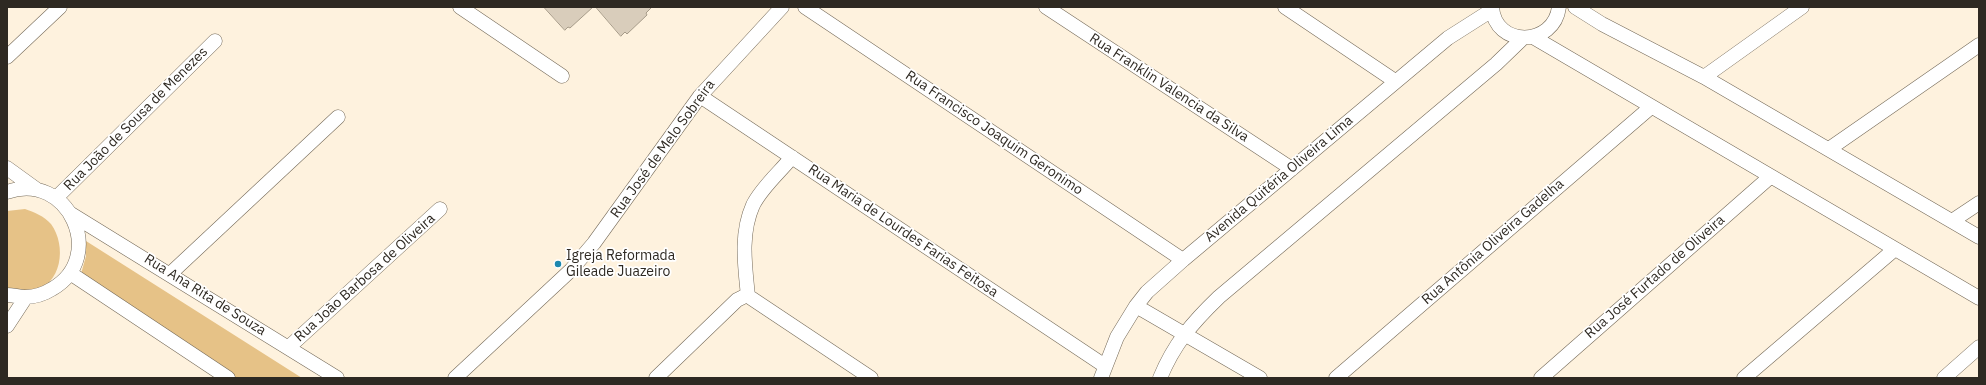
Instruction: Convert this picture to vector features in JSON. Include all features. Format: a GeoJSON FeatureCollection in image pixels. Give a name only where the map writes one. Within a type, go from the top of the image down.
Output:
{"type":"FeatureCollection","features":[{"type":"Feature","properties":{"kind":"street"},"geometry":{"type":"LineString","coordinates":[[7,57],[60,7]]}},
{"type":"Feature","properties":{"kind":"street"},"geometry":{"type":"LineString","coordinates":[[460,7],[562,76]]}},
{"type":"Feature","properties":{"kind":"street","name":"Rua José de Melo Sobreira"},"geometry":{"type":"LineString","coordinates":[[455,378],[571,270],[594,243],[700,96],[782,7]]}},
{"type":"Feature","properties":{"kind":"street","name":"Rua Francisco Joaquim Geronimo"},"geometry":{"type":"LineString","coordinates":[[805,7],[1183,260]]}},
{"type":"Feature","properties":{"kind":"street","name":"Rua Franklin Valencia da Silva"},"geometry":{"type":"LineString","coordinates":[[1046,7],[1292,170]]}},
{"type":"Feature","properties":{"kind":"street"},"geometry":{"type":"LineString","coordinates":[[1285,7],[1395,81]]}},
{"type":"Feature","properties":{"kind":"street"},"geometry":{"type":"LineString","coordinates":[[1160,378],[1172,350],[1184,333],[1219,297],[1496,64],[1528,38],[1544,32],[1553,24],[1558,14],[1559,7]]}},
{"type":"Feature","properties":{"kind":"street"},"geometry":{"type":"LineString","coordinates":[[1575,7],[1602,24],[1704,77],[1979,237]]}},
{"type":"Feature","properties":{"kind":"street"},"geometry":{"type":"LineString","coordinates":[[1704,77],[1802,7]]}},
{"type":"Feature","properties":{"kind":"street"},"geometry":{"type":"LineString","coordinates":[[1492,8],[1499,26],[1510,34],[1528,38],[1651,107],[1979,298]]}},
{"type":"Feature","properties":{"kind":"street","name":"Avenida Quitéria Oliveira Lima"},"geometry":{"type":"LineString","coordinates":[[1103,372],[1117,337],[1136,306],[1147,292],[1395,81],[1448,38],[1492,8]]}},
{"type":"Feature","properties":{"kind":"street","name":"Rua João de Sousa de Menezes"},"geometry":{"type":"LineString","coordinates":[[56,198],[215,41]]}},
{"type":"Feature","properties":{"kind":"street"},"geometry":{"type":"LineString","coordinates":[[1829,149],[1979,45]]}},
{"type":"Feature","properties":{"kind":"street","name":"Rua Maria de Lourdes Farias Feitosa"},"geometry":{"type":"LineString","coordinates":[[700,96],[792,157],[1103,372]]}},
{"type":"Feature","properties":{"kind":"street","name":"Rua Antônia Oliveira Gadelha"},"geometry":{"type":"LineString","coordinates":[[1336,378],[1651,107]]}},
{"type":"Feature","properties":{"kind":"street"},"geometry":{"type":"LineString","coordinates":[[170,274],[338,117]]}},
{"type":"Feature","properties":{"kind":"street"},"geometry":{"type":"LineString","coordinates":[[748,296],[744,250],[746,227],[754,205],[792,157]]}},
{"type":"Feature","properties":{"kind":"street"},"geometry":{"type":"LineString","coordinates":[[7,168],[36,189],[56,198],[71,214],[79,233],[78,254],[70,272],[58,285],[43,294],[26,297],[7,294]]}},
{"type":"Feature","properties":{"kind":"street","name":"Rua José Furtado de Oliveira"},"geometry":{"type":"LineString","coordinates":[[1541,378],[1770,177]]}},
{"type":"Feature","properties":{"kind":"street"},"geometry":{"type":"LineString","coordinates":[[7,192],[16,189],[36,189]]}},
{"type":"Feature","properties":{"kind":"street"},"geometry":{"type":"LineString","coordinates":[[1952,221],[1979,203]]}},
{"type":"Feature","properties":{"kind":"street","name":"Rua João Barbosa de Oliveira"},"geometry":{"type":"LineString","coordinates":[[289,348],[440,209]]}},
{"type":"Feature","properties":{"kind":"street","name":"Rua Ana Rita de Souza"},"geometry":{"type":"LineString","coordinates":[[71,214],[337,378]]}},
{"type":"Feature","properties":{"kind":"street"},"geometry":{"type":"LineString","coordinates":[[1744,378],[1895,249]]}},
{"type":"Feature","properties":{"kind":"street"},"geometry":{"type":"LineString","coordinates":[[70,272],[228,378]]}},
{"type":"Feature","properties":{"kind":"street"},"geometry":{"type":"LineString","coordinates":[[656,378],[737,300],[745,296],[748,296],[862,376]]}},
{"type":"Feature","properties":{"kind":"street"},"geometry":{"type":"LineString","coordinates":[[7,326],[26,297]]}},
{"type":"Feature","properties":{"kind":"street"},"geometry":{"type":"LineString","coordinates":[[1136,306],[1260,378]]}},
{"type":"Feature","properties":{"kind":"street"},"geometry":{"type":"LineString","coordinates":[[1944,378],[1979,347]]}},
{"type":"Feature","properties":{"kind":"shaded area"},"geometry":{"type":"Polygon","coordinates":[[[25,209],[42,217],[51,224],[59,243],[59,264],[50,282],[42,288],[29,293],[7,293],[7,211],[25,209]]]}},
{"type":"Feature","properties":{"kind":"shaded area"},"geometry":{"type":"Polygon","coordinates":[[[86,241],[302,378],[237,378],[81,274],[86,256],[86,241]]]}},
{"type":"Feature","properties":{"kind":"building"},"geometry":{"type":"Polygon","coordinates":[[[544,7],[593,7],[570,28],[568,27],[565,30],[544,7]]]}},
{"type":"Feature","properties":{"kind":"building"},"geometry":{"type":"Polygon","coordinates":[[[596,7],[652,7],[646,13],[647,15],[627,34],[625,32],[621,36],[596,7]]]}},
{"type":"Feature","properties":{"kind":"place","name":"Igreja Reformada Gileade Juazeiro"},"geometry":{"type":"Point","coordinates":[558,264]}}]}
